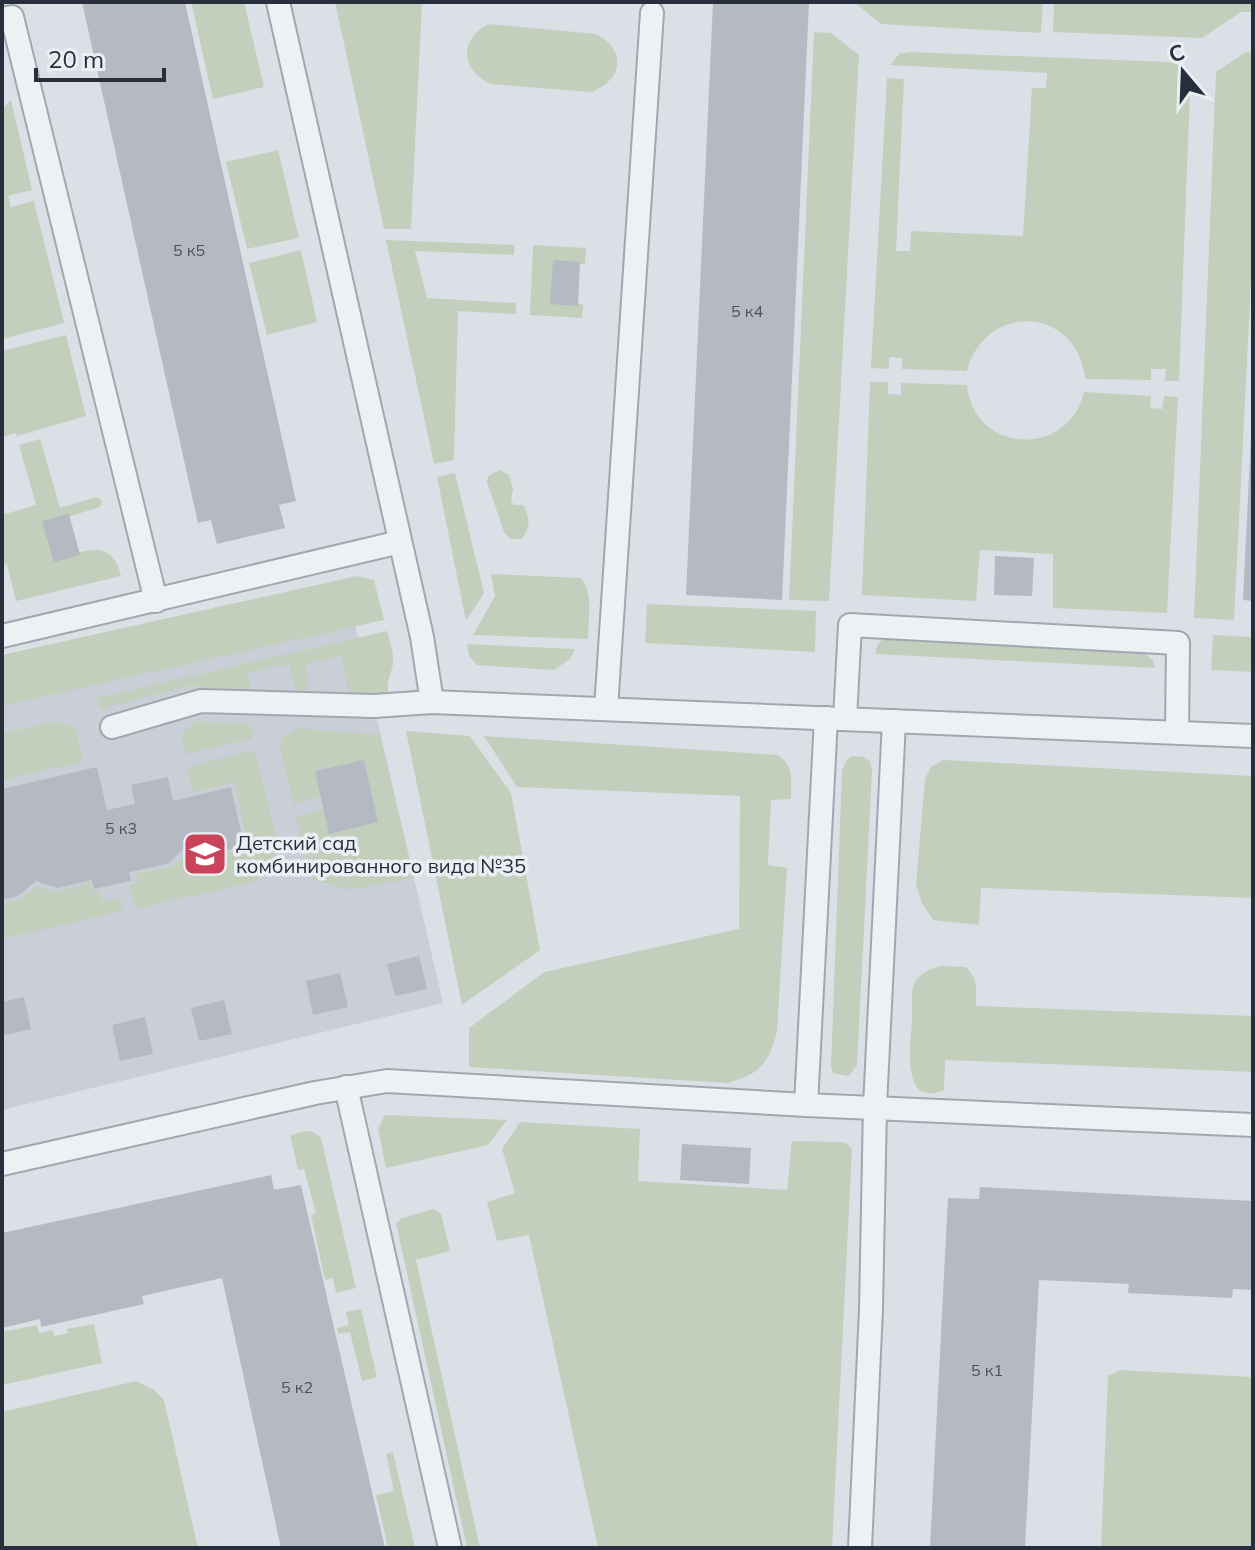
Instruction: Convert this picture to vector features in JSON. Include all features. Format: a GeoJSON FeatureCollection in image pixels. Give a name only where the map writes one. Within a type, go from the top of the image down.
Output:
{"type":"FeatureCollection","features":[{"type":"Feature","properties":{"kind":"lane"},"geometry":{"type":"LineString","coordinates":[[278,2],[422,637],[432,702]]}},
{"type":"Feature","properties":{"kind":"lane"},"geometry":{"type":"LineString","coordinates":[[606,709],[652,13]]}},
{"type":"Feature","properties":{"kind":"lane"},"geometry":{"type":"LineString","coordinates":[[2,19],[12,17],[156,601]]}},
{"type":"Feature","properties":{"kind":"lane"},"geometry":{"type":"LineString","coordinates":[[2,636],[400,542]]}},
{"type":"Feature","properties":{"kind":"lane"},"geometry":{"type":"LineString","coordinates":[[806,1105],[835,718],[850,625],[1178,643],[1177,732]]}},
{"type":"Feature","properties":{"kind":"lane"},"geometry":{"type":"LineString","coordinates":[[112,727],[201,701],[374,706],[432,702],[1253,736]]}},
{"type":"Feature","properties":{"kind":"lane"},"geometry":{"type":"LineString","coordinates":[[860,1548],[871,1309],[875,1106],[894,721]]}},
{"type":"Feature","properties":{"kind":"lane"},"geometry":{"type":"LineString","coordinates":[[2,1164],[346,1087],[387,1081],[806,1105],[1253,1125]]}},
{"type":"Feature","properties":{"kind":"lane"},"geometry":{"type":"LineString","coordinates":[[346,1087],[450,1548]]}},
{"type":"Feature","properties":{"kind":"shaded area","name":"Детский сад комбинированного вида №35"},"geometry":{"type":"Polygon","coordinates":[[[352,611],[443,1003],[2,1110],[2,695],[352,611]]]}},
{"type":"Feature","properties":{"kind":"green space"},"geometry":{"type":"Polygon","coordinates":[[[191,2],[244,2],[264,87],[213,99],[191,2]]]}},
{"type":"Feature","properties":{"kind":"green space"},"geometry":{"type":"Polygon","coordinates":[[[335,2],[422,2],[411,229],[384,229],[335,2]]]}},
{"type":"Feature","properties":{"kind":"green space"},"geometry":{"type":"Polygon","coordinates":[[[854,2],[1043,2],[1041,33],[881,24],[854,2]]]}},
{"type":"Feature","properties":{"kind":"green space"},"geometry":{"type":"Polygon","coordinates":[[[1054,2],[1253,2],[1253,12],[1241,12],[1202,38],[1053,32],[1054,2]]]}},
{"type":"Feature","properties":{"kind":"green space"},"geometry":{"type":"Polygon","coordinates":[[[488,24],[596,34],[613,48],[617,64],[615,73],[602,87],[591,92],[490,84],[473,70],[467,54],[472,38],[488,24]]]}},
{"type":"Feature","properties":{"kind":"green space"},"geometry":{"type":"Polygon","coordinates":[[[814,32],[831,33],[859,55],[829,601],[789,600],[814,32]]]}},
{"type":"Feature","properties":{"kind":"green space"},"geometry":{"type":"Polygon","coordinates":[[[1246,52],[1253,53],[1253,243],[1234,620],[1194,618],[1216,72],[1246,52]]]}},
{"type":"Feature","properties":{"kind":"green space"},"geometry":{"type":"Polygon","coordinates":[[[899,54],[1170,62],[1186,71],[1191,81],[1179,80],[1178,90],[1190,91],[1179,381],[1165,381],[1166,369],[1151,369],[1151,380],[1085,379],[1079,355],[1066,337],[1049,326],[1030,321],[1010,324],[992,332],[977,348],[967,371],[902,369],[902,358],[889,357],[889,369],[871,368],[887,78],[904,79],[896,251],[910,251],[911,231],[1023,236],[1032,88],[1046,88],[1047,73],[890,65],[899,54]]]}},
{"type":"Feature","properties":{"kind":"green space"},"geometry":{"type":"Polygon","coordinates":[[[11,100],[32,190],[8,196],[11,207],[34,201],[64,323],[2,339],[2,109],[11,100]]]}},
{"type":"Feature","properties":{"kind":"green space"},"geometry":{"type":"Polygon","coordinates":[[[278,150],[299,238],[247,249],[226,162],[278,150]]]}},
{"type":"Feature","properties":{"kind":"green space"},"geometry":{"type":"Polygon","coordinates":[[[386,240],[514,245],[514,255],[415,251],[427,298],[516,303],[516,314],[458,311],[454,460],[434,464],[386,240]]]}},
{"type":"Feature","properties":{"kind":"green space"},"geometry":{"type":"Polygon","coordinates":[[[533,245],[586,248],[585,264],[555,263],[553,303],[583,304],[582,318],[530,315],[533,245]]]}},
{"type":"Feature","properties":{"kind":"green space"},"geometry":{"type":"Polygon","coordinates":[[[301,250],[317,322],[267,335],[249,263],[301,250]]]}},
{"type":"Feature","properties":{"kind":"green space"},"geometry":{"type":"Polygon","coordinates":[[[66,335],[86,416],[17,436],[16,433],[2,437],[2,351],[66,335]]]}},
{"type":"Feature","properties":{"kind":"green space"},"geometry":{"type":"Polygon","coordinates":[[[870,382],[888,382],[888,394],[901,395],[901,383],[967,385],[973,408],[986,425],[1003,435],[1022,440],[1042,437],[1060,429],[1075,414],[1084,392],[1151,396],[1150,408],[1162,409],[1164,396],[1178,397],[1167,613],[1053,608],[1053,554],[980,550],[976,601],[862,595],[870,382]]]}},
{"type":"Feature","properties":{"kind":"green space"},"geometry":{"type":"Polygon","coordinates":[[[40,439],[60,508],[97,497],[102,501],[100,507],[45,524],[55,560],[86,551],[104,551],[117,564],[121,576],[16,601],[7,564],[2,565],[2,515],[36,505],[19,445],[40,439]]]}},
{"type":"Feature","properties":{"kind":"green space"},"geometry":{"type":"Polygon","coordinates":[[[500,470],[509,475],[514,505],[523,505],[527,514],[528,526],[522,539],[510,539],[504,532],[487,482],[488,476],[500,470]]]}},
{"type":"Feature","properties":{"kind":"green space"},"geometry":{"type":"Polygon","coordinates":[[[455,473],[484,593],[466,621],[437,477],[455,473]]]}},
{"type":"Feature","properties":{"kind":"green space"},"geometry":{"type":"Polygon","coordinates":[[[491,574],[581,578],[589,599],[588,639],[473,635],[495,596],[491,574]]]}},
{"type":"Feature","properties":{"kind":"green space"},"geometry":{"type":"Polygon","coordinates":[[[357,576],[374,580],[384,620],[2,706],[2,655],[357,576]]]}},
{"type":"Feature","properties":{"kind":"green space"},"geometry":{"type":"Polygon","coordinates":[[[647,604],[816,611],[815,652],[645,643],[647,604]]]}},
{"type":"Feature","properties":{"kind":"green space"},"geometry":{"type":"Polygon","coordinates":[[[387,631],[393,663],[388,691],[383,696],[357,695],[348,690],[341,656],[305,664],[309,683],[304,693],[295,690],[290,664],[247,673],[251,691],[191,686],[100,709],[97,698],[387,631]]]}},
{"type":"Feature","properties":{"kind":"green space"},"geometry":{"type":"Polygon","coordinates":[[[1213,635],[1253,637],[1253,672],[1211,670],[1213,635]]]}},
{"type":"Feature","properties":{"kind":"green space"},"geometry":{"type":"Polygon","coordinates":[[[892,637],[1141,651],[1153,660],[1155,668],[875,654],[880,642],[892,637]]]}},
{"type":"Feature","properties":{"kind":"green space"},"geometry":{"type":"Polygon","coordinates":[[[467,644],[575,649],[570,659],[554,670],[477,665],[469,656],[467,644]]]}},
{"type":"Feature","properties":{"kind":"green space"},"geometry":{"type":"Polygon","coordinates":[[[57,721],[76,730],[84,762],[2,780],[2,733],[57,721]]]}},
{"type":"Feature","properties":{"kind":"green space"},"geometry":{"type":"Polygon","coordinates":[[[197,721],[248,724],[252,739],[184,754],[182,733],[197,721]]]}},
{"type":"Feature","properties":{"kind":"green space"},"geometry":{"type":"Polygon","coordinates":[[[297,728],[380,735],[414,878],[350,890],[312,880],[296,817],[323,809],[329,833],[378,822],[364,760],[315,771],[321,797],[294,804],[280,748],[282,739],[297,728]]]}},
{"type":"Feature","properties":{"kind":"green space"},"geometry":{"type":"Polygon","coordinates":[[[406,731],[470,736],[511,793],[540,950],[462,1005],[406,731]]]}},
{"type":"Feature","properties":{"kind":"green space"},"geometry":{"type":"Polygon","coordinates":[[[484,736],[778,755],[787,764],[791,774],[791,799],[771,800],[768,865],[787,868],[777,1032],[770,1053],[755,1071],[727,1083],[469,1067],[469,1028],[544,972],[739,929],[740,796],[517,787],[484,736]]]}},
{"type":"Feature","properties":{"kind":"green space"},"geometry":{"type":"Polygon","coordinates":[[[255,750],[277,842],[273,868],[254,882],[135,909],[130,885],[138,883],[136,874],[172,867],[186,853],[204,859],[248,848],[235,782],[193,793],[187,767],[255,750]]]}},
{"type":"Feature","properties":{"kind":"green space"},"geometry":{"type":"Polygon","coordinates":[[[852,756],[870,761],[872,771],[857,1065],[849,1076],[833,1073],[831,1066],[842,771],[852,756]]]}},
{"type":"Feature","properties":{"kind":"green space"},"geometry":{"type":"Polygon","coordinates":[[[943,760],[1253,776],[1253,898],[981,888],[979,925],[933,920],[922,903],[916,884],[925,779],[931,767],[943,760]]]}},
{"type":"Feature","properties":{"kind":"green space"},"geometry":{"type":"Polygon","coordinates":[[[90,883],[93,892],[99,891],[102,901],[119,897],[122,911],[2,939],[2,904],[19,900],[36,886],[56,892],[90,883]]]}},
{"type":"Feature","properties":{"kind":"green space"},"geometry":{"type":"Polygon","coordinates":[[[940,966],[966,967],[975,981],[976,1006],[1253,1016],[1253,1072],[945,1060],[944,1090],[930,1093],[921,1090],[914,1083],[911,1071],[913,988],[922,974],[940,966]]]}},
{"type":"Feature","properties":{"kind":"green space"},"geometry":{"type":"Polygon","coordinates":[[[385,1115],[507,1120],[488,1145],[386,1168],[378,1129],[385,1115]]]}},
{"type":"Feature","properties":{"kind":"green space"},"geometry":{"type":"Polygon","coordinates":[[[520,1122],[640,1129],[638,1181],[787,1190],[792,1141],[844,1142],[852,1149],[832,1548],[598,1548],[529,1235],[497,1241],[487,1202],[515,1193],[502,1149],[520,1122]]]}},
{"type":"Feature","properties":{"kind":"green space"},"geometry":{"type":"Polygon","coordinates":[[[314,1132],[321,1138],[356,1288],[336,1293],[333,1278],[325,1280],[311,1215],[316,1213],[304,1169],[298,1170],[290,1135],[314,1132]]]}},
{"type":"Feature","properties":{"kind":"green space"},"geometry":{"type":"Polygon","coordinates":[[[434,1209],[441,1214],[450,1251],[416,1260],[480,1548],[467,1548],[396,1223],[402,1218],[434,1209]]]}},
{"type":"Feature","properties":{"kind":"green space"},"geometry":{"type":"Polygon","coordinates":[[[361,1309],[377,1377],[362,1381],[350,1332],[339,1334],[337,1328],[349,1325],[346,1312],[361,1309]]]}},
{"type":"Feature","properties":{"kind":"green space"},"geometry":{"type":"Polygon","coordinates":[[[94,1324],[102,1363],[2,1385],[2,1332],[37,1325],[39,1333],[53,1330],[54,1336],[68,1333],[67,1329],[94,1324]]]}},
{"type":"Feature","properties":{"kind":"green space"},"geometry":{"type":"Polygon","coordinates":[[[1120,1370],[1253,1377],[1253,1548],[1101,1548],[1108,1376],[1120,1370]]]}},
{"type":"Feature","properties":{"kind":"green space"},"geometry":{"type":"Polygon","coordinates":[[[136,1381],[154,1390],[164,1400],[198,1548],[2,1548],[2,1412],[136,1381]]]}},
{"type":"Feature","properties":{"kind":"green space"},"geometry":{"type":"Polygon","coordinates":[[[393,1452],[415,1548],[388,1548],[376,1495],[394,1491],[386,1454],[393,1452]]]}},
{"type":"Feature","properties":{"kind":"building"},"geometry":{"type":"Polygon","coordinates":[[[82,2],[185,2],[296,501],[279,505],[285,528],[217,544],[211,520],[198,523],[82,2]]]}},
{"type":"Feature","properties":{"kind":"building"},"geometry":{"type":"Polygon","coordinates":[[[713,2],[809,2],[782,600],[686,595],[713,2]]]}},
{"type":"Feature","properties":{"kind":"building"},"geometry":{"type":"Polygon","coordinates":[[[553,260],[580,262],[578,306],[550,304],[553,260]]]}},
{"type":"Feature","properties":{"kind":"building"},"geometry":{"type":"Polygon","coordinates":[[[1253,437],[1253,601],[1243,600],[1253,437]]]}},
{"type":"Feature","properties":{"kind":"building"},"geometry":{"type":"Polygon","coordinates":[[[69,514],[80,555],[54,562],[42,521],[69,514]]]}},
{"type":"Feature","properties":{"kind":"building"},"geometry":{"type":"Polygon","coordinates":[[[995,556],[1034,558],[1032,596],[994,595],[995,556]]]}},
{"type":"Feature","properties":{"kind":"building"},"geometry":{"type":"Polygon","coordinates":[[[364,760],[378,822],[329,834],[315,771],[364,760]]]}},
{"type":"Feature","properties":{"kind":"building"},"geometry":{"type":"Polygon","coordinates":[[[97,767],[107,810],[135,804],[131,785],[168,777],[173,801],[231,787],[244,846],[209,855],[184,848],[168,864],[129,872],[131,881],[94,889],[92,880],[57,888],[36,881],[18,896],[2,900],[2,789],[97,767]]]}},
{"type":"Feature","properties":{"kind":"building"},"geometry":{"type":"Polygon","coordinates":[[[419,956],[427,989],[395,996],[387,964],[419,956]]]}},
{"type":"Feature","properties":{"kind":"building"},"geometry":{"type":"Polygon","coordinates":[[[340,973],[348,1007],[313,1015],[306,981],[340,973]]]}},
{"type":"Feature","properties":{"kind":"building"},"geometry":{"type":"Polygon","coordinates":[[[24,997],[31,1029],[2,1036],[2,1002],[24,997]]]}},
{"type":"Feature","properties":{"kind":"building"},"geometry":{"type":"Polygon","coordinates":[[[224,1000],[232,1034],[199,1041],[191,1008],[224,1000]]]}},
{"type":"Feature","properties":{"kind":"building"},"geometry":{"type":"Polygon","coordinates":[[[145,1017],[153,1054],[120,1061],[112,1025],[145,1017]]]}},
{"type":"Feature","properties":{"kind":"building"},"geometry":{"type":"Polygon","coordinates":[[[682,1144],[751,1148],[749,1184],[680,1180],[682,1144]]]}},
{"type":"Feature","properties":{"kind":"building"},"geometry":{"type":"Polygon","coordinates":[[[271,1175],[274,1190],[301,1185],[385,1548],[281,1548],[222,1278],[142,1296],[144,1304],[41,1327],[40,1319],[2,1328],[2,1233],[271,1175]]]}},
{"type":"Feature","properties":{"kind":"building"},"geometry":{"type":"Polygon","coordinates":[[[980,1187],[1253,1201],[1253,1290],[1233,1289],[1232,1298],[1128,1293],[1129,1284],[1039,1280],[1025,1548],[930,1548],[948,1198],[979,1199],[980,1187]]]}},
{"type":"Feature","properties":{"kind":"place","name":"Детский сад комбинированного вида №35"},"geometry":{"type":"Point","coordinates":[205,854]}}]}
